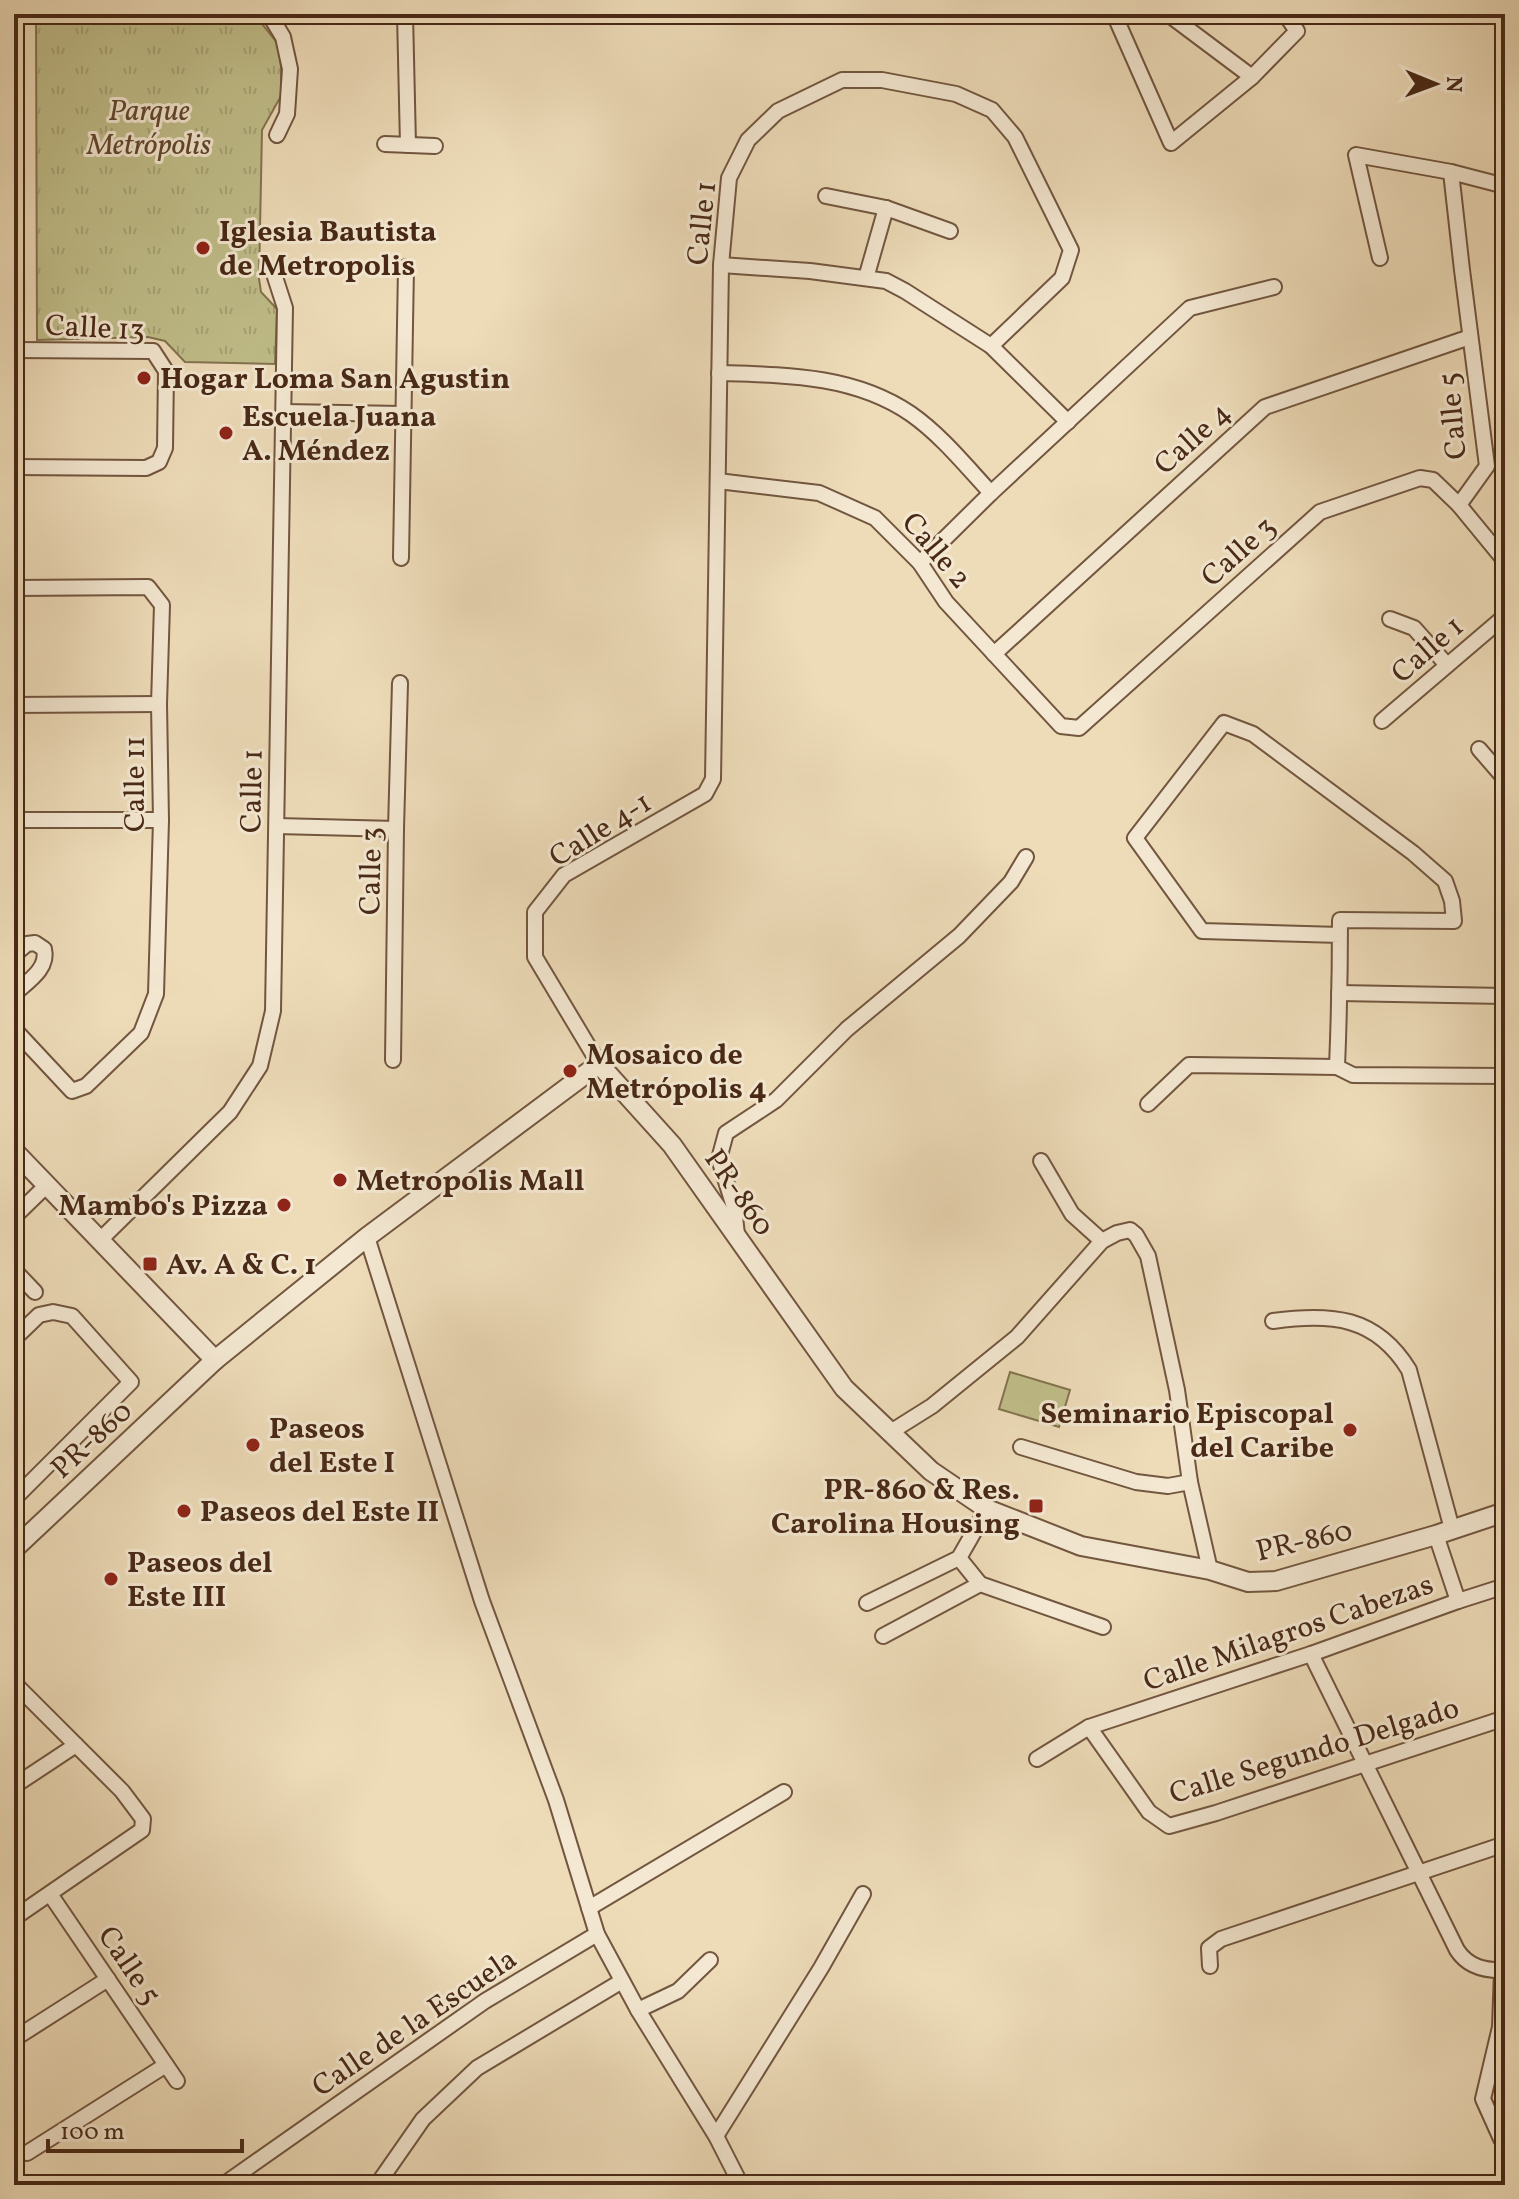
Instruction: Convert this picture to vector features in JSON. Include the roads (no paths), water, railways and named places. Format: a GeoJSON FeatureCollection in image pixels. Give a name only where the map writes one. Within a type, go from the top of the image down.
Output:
{"type":"FeatureCollection","features":[{"type":"Feature","properties":{"kind":"street"},"geometry":{"type":"LineString","coordinates":[[269,14],[283,37],[290,69],[287,114],[277,135]]}},
{"type":"Feature","properties":{"kind":"street"},"geometry":{"type":"LineString","coordinates":[[405,14],[408,145]]}},
{"type":"Feature","properties":{"kind":"street"},"geometry":{"type":"LineString","coordinates":[[1114,14],[1171,143],[1252,77],[1297,31],[1285,14]]}},
{"type":"Feature","properties":{"kind":"street"},"geometry":{"type":"LineString","coordinates":[[1168,14],[1252,77]]}},
{"type":"Feature","properties":{"kind":"street","name":"Calle 1"},"geometry":{"type":"LineString","coordinates":[[713,729],[721,265],[729,178],[748,140],[778,111],[842,80],[882,80],[956,94],[992,110],[1015,137],[1071,250],[1062,278],[991,346]]}},
{"type":"Feature","properties":{"kind":"street"},"geometry":{"type":"LineString","coordinates":[[385,144],[435,146]]}},
{"type":"Feature","properties":{"kind":"street"},"geometry":{"type":"LineString","coordinates":[[1380,258],[1356,155],[1451,172],[1505,186]]}},
{"type":"Feature","properties":{"kind":"street","name":"Calle 5"},"geometry":{"type":"LineString","coordinates":[[1451,172],[1487,466],[1459,505]]}},
{"type":"Feature","properties":{"kind":"street"},"geometry":{"type":"LineString","coordinates":[[826,196],[886,208],[950,231]]}},
{"type":"Feature","properties":{"kind":"street"},"geometry":{"type":"LineString","coordinates":[[866,278],[886,208]]}},
{"type":"Feature","properties":{"kind":"street"},"geometry":{"type":"LineString","coordinates":[[721,265],[886,281],[991,346],[1068,422]]}},
{"type":"Feature","properties":{"kind":"street"},"geometry":{"type":"LineString","coordinates":[[401,558],[406,267]]}},
{"type":"Feature","properties":{"kind":"street","name":"Calle 1"},"geometry":{"type":"LineString","coordinates":[[99,1241],[230,1112],[260,1066],[273,1011],[285,308],[275,277]]}},
{"type":"Feature","properties":{"kind":"street"},"geometry":{"type":"LineString","coordinates":[[920,563],[1190,308],[1274,287]]}},
{"type":"Feature","properties":{"kind":"street","name":"Calle 4"},"geometry":{"type":"LineString","coordinates":[[994,654],[1265,407],[1470,337]]}},
{"type":"Feature","properties":{"kind":"street","name":"Calle 13"},"geometry":{"type":"LineString","coordinates":[[14,350],[153,351],[166,371],[165,448],[159,462],[146,468],[14,467]]}},
{"type":"Feature","properties":{"kind":"street"},"geometry":{"type":"LineString","coordinates":[[719,373],[785,375],[847,384],[888,401],[922,423],[991,493]]}},
{"type":"Feature","properties":{"kind":"street"},"geometry":{"type":"LineString","coordinates":[[284,412],[403,414]]}},
{"type":"Feature","properties":{"kind":"street","name":"Calle 3"},"geometry":{"type":"LineString","coordinates":[[1073,727],[1079,728],[1320,512],[1420,478],[1433,480],[1459,505]]}},
{"type":"Feature","properties":{"kind":"street","name":"Calle 2"},"geometry":{"type":"LineString","coordinates":[[718,481],[819,493],[875,518],[920,563],[946,602],[1061,726],[1073,727]]}},
{"type":"Feature","properties":{"kind":"street"},"geometry":{"type":"LineString","coordinates":[[1459,505],[1505,561]]}},
{"type":"Feature","properties":{"kind":"street","name":"Calle 11"},"geometry":{"type":"LineString","coordinates":[[14,588],[148,587],[162,605],[156,994],[141,1033],[86,1086],[72,1091],[14,1029]]}},
{"type":"Feature","properties":{"kind":"street","name":"Calle 1"},"geometry":{"type":"LineString","coordinates":[[1382,721],[1505,616]]}},
{"type":"Feature","properties":{"kind":"street"},"geometry":{"type":"LineString","coordinates":[[1390,619],[1414,628],[1447,665]]}},
{"type":"Feature","properties":{"kind":"street","name":"Calle 3"},"geometry":{"type":"LineString","coordinates":[[393,1060],[400,683]]}},
{"type":"Feature","properties":{"kind":"street"},"geometry":{"type":"LineString","coordinates":[[14,705],[159,704]]}},
{"type":"Feature","properties":{"kind":"street"},"geometry":{"type":"LineString","coordinates":[[1337,1067],[1339,993],[1340,935],[1340,920],[1454,921],[1452,901],[1445,881],[1413,853],[1253,734],[1224,723],[1135,838],[1202,931],[1340,935]]}},
{"type":"Feature","properties":{"kind":"street","name":"Calle 4-1"},"geometry":{"type":"LineString","coordinates":[[599,1064],[535,957],[535,912],[564,875],[705,794],[713,779],[713,729]]}},
{"type":"Feature","properties":{"kind":"street"},"geometry":{"type":"LineString","coordinates":[[1479,749],[1505,779]]}},
{"type":"Feature","properties":{"kind":"street"},"geometry":{"type":"LineString","coordinates":[[14,820],[161,820]]}},
{"type":"Feature","properties":{"kind":"street"},"geometry":{"type":"LineString","coordinates":[[277,826],[396,829]]}},
{"type":"Feature","properties":{"kind":"street"},"geometry":{"type":"LineString","coordinates":[[737,1235],[734,1207],[719,1159],[726,1133],[776,1100],[847,1029],[959,936],[1011,882],[1026,857]]}},
{"type":"Feature","properties":{"kind":"street"},"geometry":{"type":"LineString","coordinates":[[14,955],[27,944],[35,943],[44,949],[46,956],[42,967],[14,994]]}},
{"type":"Feature","properties":{"kind":"street"},"geometry":{"type":"LineString","coordinates":[[1339,993],[1505,996]]}},
{"type":"Feature","properties":{"kind":"street","name":"PR-860"},"geometry":{"type":"LineString","coordinates":[[14,1549],[215,1360],[367,1237],[599,1064],[672,1145],[844,1388],[931,1471],[987,1509],[1081,1546],[1210,1570],[1248,1582],[1276,1581],[1505,1512]]}},
{"type":"Feature","properties":{"kind":"street"},"geometry":{"type":"LineString","coordinates":[[1148,1104],[1189,1065],[1337,1067],[1353,1075],[1505,1076]]}},
{"type":"Feature","properties":{"kind":"street"},"geometry":{"type":"LineString","coordinates":[[14,1151],[215,1360]]}},
{"type":"Feature","properties":{"kind":"street"},"geometry":{"type":"LineString","coordinates":[[1041,1161],[1072,1214],[1102,1241]]}},
{"type":"Feature","properties":{"kind":"street"},"geometry":{"type":"LineString","coordinates":[[14,1217],[46,1186]]}},
{"type":"Feature","properties":{"kind":"street"},"geometry":{"type":"LineString","coordinates":[[889,1433],[932,1406],[1017,1337],[1102,1241],[1130,1230],[1148,1256],[1177,1390],[1190,1482],[1210,1570]]}},
{"type":"Feature","properties":{"kind":"street"},"geometry":{"type":"LineString","coordinates":[[367,1237],[482,1601],[556,1800],[597,1934],[638,2010],[716,2136],[741,2185]]}},
{"type":"Feature","properties":{"kind":"street"},"geometry":{"type":"LineString","coordinates":[[14,1270],[35,1292]]}},
{"type":"Feature","properties":{"kind":"street"},"geometry":{"type":"LineString","coordinates":[[14,1339],[39,1315],[53,1312],[72,1316],[131,1382],[14,1499]]}},
{"type":"Feature","properties":{"kind":"street"},"geometry":{"type":"LineString","coordinates":[[1273,1321],[1334,1317],[1363,1326],[1400,1354],[1409,1370],[1458,1601]]}},
{"type":"Feature","properties":{"kind":"street"},"geometry":{"type":"LineString","coordinates":[[1021,1447],[1136,1482],[1168,1486],[1190,1482]]}},
{"type":"Feature","properties":{"kind":"street"},"geometry":{"type":"LineString","coordinates":[[867,1603],[959,1558],[987,1509]]}},
{"type":"Feature","properties":{"kind":"street"},"geometry":{"type":"LineString","coordinates":[[959,1558],[980,1584],[1103,1627]]}},
{"type":"Feature","properties":{"kind":"street"},"geometry":{"type":"LineString","coordinates":[[883,1636],[980,1584]]}},
{"type":"Feature","properties":{"kind":"street","name":"Calle Milagros Cabezas"},"geometry":{"type":"LineString","coordinates":[[1037,1759],[1089,1727],[1505,1586]]}},
{"type":"Feature","properties":{"kind":"street"},"geometry":{"type":"LineString","coordinates":[[1311,1654],[1457,1950],[1464,1961],[1475,1966],[1503,1970],[1500,2027],[1483,2099],[1505,2142]]}},
{"type":"Feature","properties":{"kind":"street"},"geometry":{"type":"LineString","coordinates":[[14,1683],[122,1791],[143,1819],[142,1830],[14,1918]]}},
{"type":"Feature","properties":{"kind":"street","name":"Calle Segundo Delgado"},"geometry":{"type":"LineString","coordinates":[[1089,1727],[1149,1812],[1169,1826],[1505,1718]]}},
{"type":"Feature","properties":{"kind":"street"},"geometry":{"type":"LineString","coordinates":[[14,1786],[76,1745]]}},
{"type":"Feature","properties":{"kind":"street"},"geometry":{"type":"LineString","coordinates":[[589,1908],[784,1792]]}},
{"type":"Feature","properties":{"kind":"street"},"geometry":{"type":"LineString","coordinates":[[1210,1966],[1209,1948],[1221,1939],[1505,1844]]}},
{"type":"Feature","properties":{"kind":"street","name":"Calle 5"},"geometry":{"type":"LineString","coordinates":[[50,1894],[177,2081]]}},
{"type":"Feature","properties":{"kind":"street"},"geometry":{"type":"LineString","coordinates":[[716,2136],[821,1968],[863,1894]]}},
{"type":"Feature","properties":{"kind":"street","name":"Calle de la Escuela"},"geometry":{"type":"LineString","coordinates":[[223,2185],[485,2001],[597,1934]]}},
{"type":"Feature","properties":{"kind":"street"},"geometry":{"type":"LineString","coordinates":[[638,2010],[678,1991],[710,1960]]}},
{"type":"Feature","properties":{"kind":"street"},"geometry":{"type":"LineString","coordinates":[[14,2039],[108,1979]]}},
{"type":"Feature","properties":{"kind":"street"},"geometry":{"type":"LineString","coordinates":[[377,2185],[423,2119],[477,2068],[622,1981]]}},
{"type":"Feature","properties":{"kind":"street"},"geometry":{"type":"LineString","coordinates":[[27,2153],[166,2065]]}},
{"type":"Feature","properties":{"kind":"place","name":"Iglesia Bautista de Metropolis"},"geometry":{"type":"Point","coordinates":[203,248]}},
{"type":"Feature","properties":{"kind":"place","name":"Hogar Loma San Agustin"},"geometry":{"type":"Point","coordinates":[144,378]}},
{"type":"Feature","properties":{"kind":"place","name":"Escuela Juana A. Méndez"},"geometry":{"type":"Point","coordinates":[226,433]}},
{"type":"Feature","properties":{"kind":"place","name":"Mosaico de Metrópolis 4"},"geometry":{"type":"Point","coordinates":[570,1071]}},
{"type":"Feature","properties":{"kind":"place","name":"Metropolis Mall"},"geometry":{"type":"Point","coordinates":[340,1180]}},
{"type":"Feature","properties":{"kind":"place","name":"Mambo's Pizza"},"geometry":{"type":"Point","coordinates":[284,1205]}},
{"type":"Feature","properties":{"kind":"place","name":"Av. A & C. 1"},"geometry":{"type":"Point","coordinates":[150,1264]}},
{"type":"Feature","properties":{"kind":"place","name":"Seminario Episcopal del Caribe"},"geometry":{"type":"Point","coordinates":[1350,1430]}},
{"type":"Feature","properties":{"kind":"place","name":"Paseos del Este I"},"geometry":{"type":"Point","coordinates":[253,1445]}},
{"type":"Feature","properties":{"kind":"place","name":"PR-860 & Res. Carolina Housing"},"geometry":{"type":"Point","coordinates":[1036,1506]}},
{"type":"Feature","properties":{"kind":"place","name":"Paseos del Este II"},"geometry":{"type":"Point","coordinates":[184,1511]}},
{"type":"Feature","properties":{"kind":"place","name":"Paseos del Este III"},"geometry":{"type":"Point","coordinates":[111,1579]}},
{"type":"Feature","properties":{"kind":"park label","name":"Parque Metrópolis"},"geometry":{"type":"Point","coordinates":[149,127]}}]}
